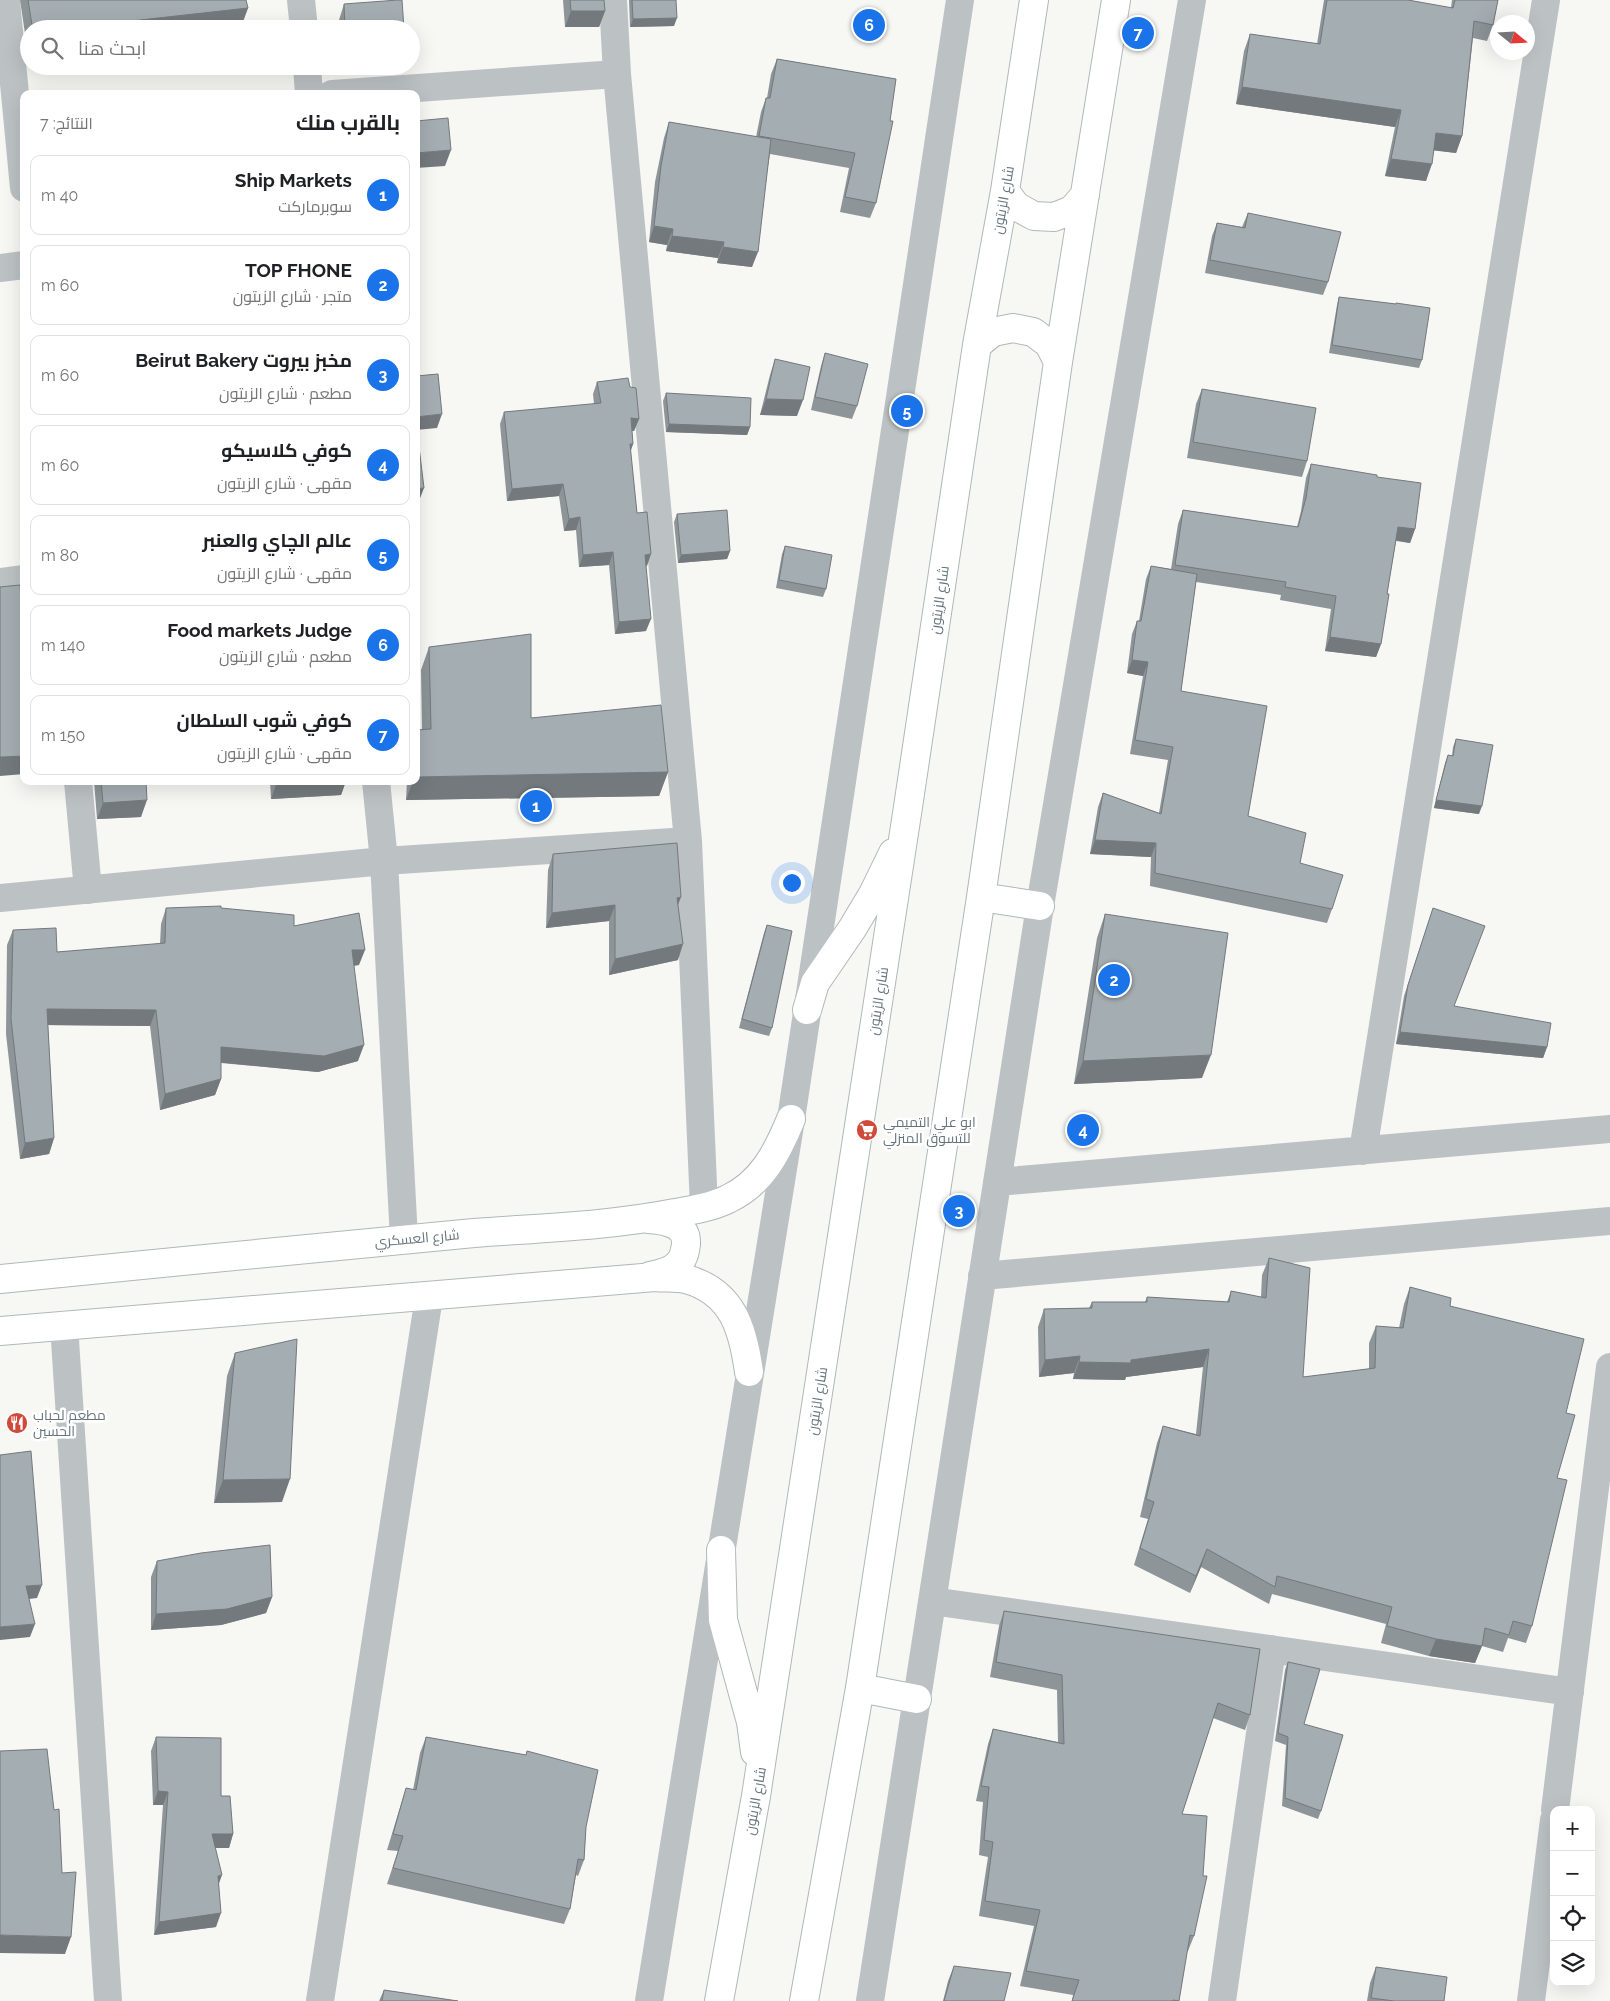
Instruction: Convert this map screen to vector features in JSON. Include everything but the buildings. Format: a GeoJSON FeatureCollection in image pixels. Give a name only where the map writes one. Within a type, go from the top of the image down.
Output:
{"type":"FeatureCollection","features":[{"type":"Feature","properties":{"kind":"main road","name":"شارع الزيتون"},"geometry":{"type":"LineString","coordinates":[[719,2001],[756,1796],[977,345],[1005,191],[1034,0]]}},
{"type":"Feature","properties":{"kind":"main road"},"geometry":{"type":"LineString","coordinates":[[804,2001],[860,1688],[981,897],[1058,362],[1116,0]]}},
{"type":"Feature","properties":{"kind":"main road"},"geometry":{"type":"LineString","coordinates":[[1005,191],[1016,206],[1034,216],[1047,217],[1054,217],[1072,210],[1085,195]]}},
{"type":"Feature","properties":{"kind":"main road"},"geometry":{"type":"LineString","coordinates":[[977,345],[993,332],[1013,328],[1026,330],[1049,344],[1058,362]]}},
{"type":"Feature","properties":{"kind":"main road"},"geometry":{"type":"LineString","coordinates":[[807,1010],[815,983],[852,929],[873,894],[892,854],[908,807]]}},
{"type":"Feature","properties":{"kind":"main road"},"geometry":{"type":"LineString","coordinates":[[981,897],[1040,906]]}},
{"type":"Feature","properties":{"kind":"main road","name":"شارع العسكري"},"geometry":{"type":"LineString","coordinates":[[0,1280],[404,1239],[645,1219],[704,1207],[726,1200],[747,1188],[764,1172],[779,1148],[791,1119]]}},
{"type":"Feature","properties":{"kind":"main road"},"geometry":{"type":"LineString","coordinates":[[639,1279],[667,1272],[679,1264],[685,1252],[686,1238],[681,1229],[662,1220],[645,1219]]}},
{"type":"Feature","properties":{"kind":"main road"},"geometry":{"type":"LineString","coordinates":[[0,1331],[655,1277],[686,1279],[711,1290],[731,1309],[745,1342],[749,1372]]}},
{"type":"Feature","properties":{"kind":"main road"},"geometry":{"type":"LineString","coordinates":[[721,1550],[723,1620],[751,1722],[756,1758],[756,1796]]}},
{"type":"Feature","properties":{"kind":"main road"},"geometry":{"type":"LineString","coordinates":[[860,1688],[917,1698]]}},
{"type":"Feature","properties":{"kind":"street"},"geometry":{"type":"LineString","coordinates":[[6,0],[20,112]]}},
{"type":"Feature","properties":{"kind":"street"},"geometry":{"type":"LineString","coordinates":[[302,0],[303,20]]}},
{"type":"Feature","properties":{"kind":"street"},"geometry":{"type":"LineString","coordinates":[[613,0],[618,74],[688,841],[704,1207]]}},
{"type":"Feature","properties":{"kind":"street"},"geometry":{"type":"LineString","coordinates":[[649,2001],[791,1119],[960,0]]}},
{"type":"Feature","properties":{"kind":"street"},"geometry":{"type":"LineString","coordinates":[[870,2001],[1040,906],[1192,0]]}},
{"type":"Feature","properties":{"kind":"street"},"geometry":{"type":"LineString","coordinates":[[1363,1151],[1546,0]]}},
{"type":"Feature","properties":{"kind":"street"},"geometry":{"type":"LineString","coordinates":[[389,90],[618,74]]}},
{"type":"Feature","properties":{"kind":"street"},"geometry":{"type":"LineString","coordinates":[[308,75],[309,90]]}},
{"type":"Feature","properties":{"kind":"street"},"geometry":{"type":"LineString","coordinates":[[0,268],[20,266]]}},
{"type":"Feature","properties":{"kind":"street"},"geometry":{"type":"LineString","coordinates":[[0,582],[20,580]]}},
{"type":"Feature","properties":{"kind":"street"},"geometry":{"type":"LineString","coordinates":[[78,785],[88,890]]}},
{"type":"Feature","properties":{"kind":"street"},"geometry":{"type":"LineString","coordinates":[[376,785],[384,861],[404,1239]]}},
{"type":"Feature","properties":{"kind":"street"},"geometry":{"type":"LineString","coordinates":[[0,898],[384,861],[688,841]]}},
{"type":"Feature","properties":{"kind":"street"},"geometry":{"type":"LineString","coordinates":[[998,1182],[1610,1129]]}},
{"type":"Feature","properties":{"kind":"street"},"geometry":{"type":"LineString","coordinates":[[982,1276],[1610,1221]]}},
{"type":"Feature","properties":{"kind":"street"},"geometry":{"type":"LineString","coordinates":[[320,2001],[429,1296]]}},
{"type":"Feature","properties":{"kind":"street"},"geometry":{"type":"LineString","coordinates":[[64,1325],[108,2001]]}},
{"type":"Feature","properties":{"kind":"street"},"geometry":{"type":"LineString","coordinates":[[1556,1806],[1610,1368]]}},
{"type":"Feature","properties":{"kind":"street"},"geometry":{"type":"LineString","coordinates":[[932,1601],[1570,1692]]}},
{"type":"Feature","properties":{"kind":"street"},"geometry":{"type":"LineString","coordinates":[[1222,2001],[1272,1649]]}},
{"type":"Feature","properties":{"kind":"street"},"geometry":{"type":"LineString","coordinates":[[1531,2001],[1550,1851]]}},
{"type":"Feature","properties":{"kind":"place","name":"Food markets Judge"},"geometry":{"type":"Point","coordinates":[869,25]}},
{"type":"Feature","properties":{"kind":"place","name":"كوفي شوب السلطان"},"geometry":{"type":"Point","coordinates":[1138,33]}},
{"type":"Feature","properties":{"kind":"place","name":"عالم الچاي والعنبر"},"geometry":{"type":"Point","coordinates":[907,411]}},
{"type":"Feature","properties":{"kind":"place","name":"Ship Markets"},"geometry":{"type":"Point","coordinates":[536,806]}},
{"type":"Feature","properties":{"kind":"place","name":"TOP FHONE"},"geometry":{"type":"Point","coordinates":[1114,980]}},
{"type":"Feature","properties":{"kind":"place","name":"ابو علي التميمي للتسوق المنزلي"},"geometry":{"type":"Point","coordinates":[867,1130]}},
{"type":"Feature","properties":{"kind":"place","name":"كوفي كلاسيكو"},"geometry":{"type":"Point","coordinates":[1083,1130]}},
{"type":"Feature","properties":{"kind":"place","name":"مخبز بيروت Beirut Bakery"},"geometry":{"type":"Point","coordinates":[959,1211]}},
{"type":"Feature","properties":{"kind":"place","name":"مطعم لحباب الحسين"},"geometry":{"type":"Point","coordinates":[17,1423]}}]}
